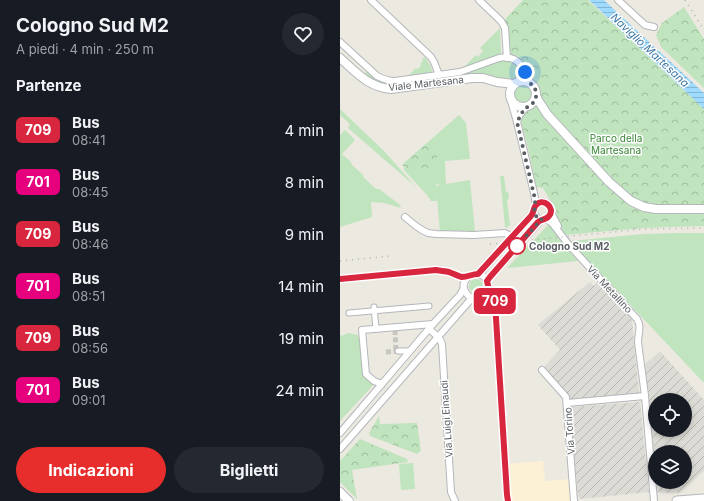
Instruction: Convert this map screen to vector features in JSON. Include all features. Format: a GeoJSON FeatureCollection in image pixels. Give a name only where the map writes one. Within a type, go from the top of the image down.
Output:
{"type":"FeatureCollection","features":[{"type":"Feature","properties":{"kind":"main road"},"geometry":{"type":"LineString","coordinates":[[681,501],[704,499]]}},
{"type":"Feature","properties":{"kind":"street","name":"Viale Martesana"},"geometry":{"type":"LineString","coordinates":[[371,0],[431,57],[439,75]]}},
{"type":"Feature","properties":{"kind":"street"},"geometry":{"type":"LineString","coordinates":[[479,0],[504,24],[507,58],[513,59],[520,64],[530,83],[535,88],[538,100],[547,114],[610,182],[631,201],[644,207],[656,209],[704,210]]}},
{"type":"Feature","properties":{"kind":"street"},"geometry":{"type":"LineString","coordinates":[[618,0],[645,25],[654,27]]}},
{"type":"Feature","properties":{"kind":"street","name":"Viale Martesana"},"geometry":{"type":"LineString","coordinates":[[340,42],[373,73],[383,79],[395,81],[460,72],[500,58],[507,58]]}},
{"type":"Feature","properties":{"kind":"street","name":"Viale Martesana"},"geometry":{"type":"LineString","coordinates":[[340,58],[371,84],[391,89],[472,78],[483,78],[497,82],[516,83]]}},
{"type":"Feature","properties":{"kind":"street"},"geometry":{"type":"LineString","coordinates":[[478,274],[534,212],[536,205],[510,98],[510,90],[516,83],[521,73],[520,64]]}},
{"type":"Feature","properties":{"kind":"street"},"geometry":{"type":"LineString","coordinates":[[516,83],[524,81],[530,83]]}},
{"type":"Feature","properties":{"kind":"street"},"geometry":{"type":"LineString","coordinates":[[497,82],[516,106],[521,108],[536,108],[547,114]]}},
{"type":"Feature","properties":{"kind":"street"},"geometry":{"type":"LineString","coordinates":[[517,122],[519,116],[526,107],[531,105],[534,101],[536,95]]}},
{"type":"Feature","properties":{"kind":"street"},"geometry":{"type":"LineString","coordinates":[[455,275],[460,278],[466,293],[472,298],[479,298],[487,292],[488,284],[498,267],[543,219],[549,216],[551,211],[549,205],[544,202],[531,182]]}},
{"type":"Feature","properties":{"kind":"street"},"geometry":{"type":"LineString","coordinates":[[536,205],[540,202],[544,202]]}},
{"type":"Feature","properties":{"kind":"street","name":"Via Metallino"},"geometry":{"type":"LineString","coordinates":[[551,211],[562,235]]}},
{"type":"Feature","properties":{"kind":"street"},"geometry":{"type":"LineString","coordinates":[[534,212],[536,217],[543,219]]}},
{"type":"Feature","properties":{"kind":"street"},"geometry":{"type":"LineString","coordinates":[[405,217],[422,230],[436,234],[474,235],[505,233],[512,237]]}},
{"type":"Feature","properties":{"kind":"street","name":"Via Metallino"},"geometry":{"type":"LineString","coordinates":[[543,219],[552,223],[574,250],[637,319],[640,325],[638,342],[645,396]]}},
{"type":"Feature","properties":{"kind":"street"},"geometry":{"type":"LineString","coordinates":[[340,279],[436,270],[460,277],[468,277],[473,274],[483,276],[495,302],[508,498],[503,501]]}},
{"type":"Feature","properties":{"kind":"street"},"geometry":{"type":"LineString","coordinates":[[340,433],[460,295],[468,277]]}},
{"type":"Feature","properties":{"kind":"street"},"geometry":{"type":"LineString","coordinates":[[482,296],[487,298],[495,308]]}},
{"type":"Feature","properties":{"kind":"street"},"geometry":{"type":"LineString","coordinates":[[340,449],[472,298]]}},
{"type":"Feature","properties":{"kind":"street"},"geometry":{"type":"LineString","coordinates":[[349,313],[374,309],[429,306]]}},
{"type":"Feature","properties":{"kind":"street"},"geometry":{"type":"LineString","coordinates":[[374,309],[376,329]]}},
{"type":"Feature","properties":{"kind":"street"},"geometry":{"type":"LineString","coordinates":[[382,384],[366,374],[362,330],[431,327]]}},
{"type":"Feature","properties":{"kind":"street"},"geometry":{"type":"LineString","coordinates":[[431,327],[438,337]]}},
{"type":"Feature","properties":{"kind":"street","name":"Via Luigi Einaudi"},"geometry":{"type":"LineString","coordinates":[[438,337],[442,344],[451,492],[455,501]]}},
{"type":"Feature","properties":{"kind":"street"},"geometry":{"type":"LineString","coordinates":[[417,344],[426,351]]}},
{"type":"Feature","properties":{"kind":"street"},"geometry":{"type":"LineString","coordinates":[[398,351],[410,351]]}},
{"type":"Feature","properties":{"kind":"street","name":"Via Torino"},"geometry":{"type":"LineString","coordinates":[[542,370],[566,397],[574,501]]}},
{"type":"Feature","properties":{"kind":"street"},"geometry":{"type":"LineString","coordinates":[[567,403],[645,396],[654,501]]}},
{"type":"Feature","properties":{"kind":"street"},"geometry":{"type":"LineString","coordinates":[[341,493],[348,501]]}},
{"type":"Feature","properties":{"kind":"shaded area"},"geometry":{"type":"Polygon","coordinates":[[[590,282],[594,286],[598,282],[632,320],[639,394],[569,402],[568,396],[544,367],[560,350],[538,325],[590,282]]]}},
{"type":"Feature","properties":{"kind":"shaded area"},"geometry":{"type":"Polygon","coordinates":[[[660,351],[704,400],[704,471],[692,482],[692,445],[653,445],[652,437],[692,437],[692,393],[648,393],[648,394],[645,365],[660,351]]]}},
{"type":"Feature","properties":{"kind":"shaded area"},"geometry":{"type":"Polygon","coordinates":[[[640,402],[649,492],[580,499],[578,496],[570,407],[640,402]]]}},
{"type":"Feature","properties":{"kind":"shaded area"},"geometry":{"type":"Polygon","coordinates":[[[543,461],[545,481],[571,479],[573,501],[510,501],[506,464],[543,461]]]}},
{"type":"Feature","properties":{"kind":"shaded area"},"geometry":{"type":"Polygon","coordinates":[[[658,489],[684,489],[680,493],[658,493],[658,489]]]}},
{"type":"Feature","properties":{"kind":"green space","name":"Parco della Martesana"},"geometry":{"type":"Polygon","coordinates":[[[523,0],[588,0],[704,109],[704,226],[643,228],[565,235],[557,217],[556,210],[543,188],[536,187],[520,117],[525,107],[532,105],[537,94],[521,64],[507,58],[504,25],[506,18],[523,0]]]}},
{"type":"Feature","properties":{"kind":"green space"},"geometry":{"type":"Polygon","coordinates":[[[684,7],[704,39],[704,88],[661,47],[656,35],[662,23],[684,7]]]}},
{"type":"Feature","properties":{"kind":"green space"},"geometry":{"type":"Polygon","coordinates":[[[500,28],[501,54],[463,68],[476,55],[478,57],[483,51],[480,48],[500,28]]]}},
{"type":"Feature","properties":{"kind":"green space"},"geometry":{"type":"Polygon","coordinates":[[[425,57],[431,67],[432,72],[408,76],[416,68],[418,69],[421,66],[420,64],[423,61],[422,59],[425,57]]]}},
{"type":"Feature","properties":{"kind":"green space"},"geometry":{"type":"Polygon","coordinates":[[[502,58],[520,64],[518,82],[488,79],[391,89],[363,75],[369,70],[385,80],[460,72],[502,58]]]}},
{"type":"Feature","properties":{"kind":"green space"},"geometry":{"type":"Polygon","coordinates":[[[523,85],[529,88],[532,94],[529,100],[523,103],[517,100],[514,94],[517,88],[523,85]]]}},
{"type":"Feature","properties":{"kind":"green space"},"geometry":{"type":"Polygon","coordinates":[[[340,109],[384,151],[416,187],[348,128],[350,124],[340,115],[340,109]]]}},
{"type":"Feature","properties":{"kind":"green space"},"geometry":{"type":"Polygon","coordinates":[[[459,115],[466,123],[470,159],[445,161],[446,184],[470,180],[475,232],[440,232],[436,190],[437,201],[431,201],[404,170],[404,163],[459,115]]]}},
{"type":"Feature","properties":{"kind":"green space"},"geometry":{"type":"Polygon","coordinates":[[[345,130],[355,140],[342,154],[376,189],[379,189],[399,204],[401,208],[384,203],[371,202],[372,217],[340,227],[340,135],[345,130]]]}},
{"type":"Feature","properties":{"kind":"green space"},"geometry":{"type":"Polygon","coordinates":[[[426,144],[438,156],[430,164],[425,174],[412,171],[402,165],[426,144]]]}},
{"type":"Feature","properties":{"kind":"green space"},"geometry":{"type":"Polygon","coordinates":[[[500,176],[504,176],[506,192],[508,192],[509,197],[507,201],[510,225],[506,228],[505,227],[500,176]]]}},
{"type":"Feature","properties":{"kind":"green space"},"geometry":{"type":"Polygon","coordinates":[[[550,223],[562,243],[578,261],[508,268],[508,267],[550,223]]]}},
{"type":"Feature","properties":{"kind":"green space"},"geometry":{"type":"Polygon","coordinates":[[[704,233],[704,383],[570,241],[644,234],[704,233]]]}},
{"type":"Feature","properties":{"kind":"green space"},"geometry":{"type":"Polygon","coordinates":[[[473,279],[479,279],[483,283],[483,289],[479,293],[473,293],[469,289],[469,283],[473,279]]]}},
{"type":"Feature","properties":{"kind":"green space"},"geometry":{"type":"Polygon","coordinates":[[[348,333],[358,335],[364,372],[376,382],[340,421],[340,334],[342,336],[348,333]]]}},
{"type":"Feature","properties":{"kind":"green space"},"geometry":{"type":"Polygon","coordinates":[[[379,416],[380,424],[417,423],[421,451],[417,454],[370,436],[369,433],[379,416]]]}},
{"type":"Feature","properties":{"kind":"green space"},"geometry":{"type":"Polygon","coordinates":[[[360,439],[407,459],[408,462],[352,470],[357,499],[340,482],[340,461],[360,439]]]}},
{"type":"Feature","properties":{"kind":"green space"},"geometry":{"type":"Polygon","coordinates":[[[413,463],[415,489],[401,490],[399,464],[413,463]]]}},
{"type":"Feature","properties":{"kind":"water","name":"Naviglio Martesana"},"geometry":{"type":"Polygon","coordinates":[[[589,0],[604,0],[704,93],[704,109],[589,0]]]}},
{"type":"Feature","properties":{"kind":"tunnel"},"geometry":{"type":"LineString","coordinates":[[395,330],[396,351]]}},
{"type":"Feature","properties":{"kind":"tunnel"},"geometry":{"type":"LineString","coordinates":[[386,352],[398,351]]}},
{"type":"Feature","properties":{"kind":"railway"},"geometry":{"type":"LineString","coordinates":[[685,0],[704,30]]}},
{"type":"Feature","properties":{"kind":"railway"},"geometry":{"type":"LineString","coordinates":[[490,244],[644,229],[704,228]]}},
{"type":"Feature","properties":{"kind":"railway"},"geometry":{"type":"LineString","coordinates":[[340,261],[391,256]]}},
{"type":"Feature","properties":{"kind":"bus line","name":"709"},"geometry":{"type":"LineString","coordinates":[[340,279],[436,270],[460,277],[468,277],[473,274],[478,274],[531,216],[534,212],[534,207],[537,204],[542,202],[549,205],[551,211],[549,216],[538,222],[487,281],[489,290],[495,302],[508,501]]}},
{"type":"Feature","properties":{"kind":"place","name":"Cologno Sud M2"},"geometry":{"type":"Point","coordinates":[517,246]}},
{"type":"Feature","properties":{"kind":"route"},"geometry":{"type":"LineString","coordinates":[[517,246],[542,219],[536,217],[534,212],[536,205],[535,199],[517,122],[519,116],[525,108],[533,103],[536,97],[535,88],[530,83],[525,72]]}}]}
